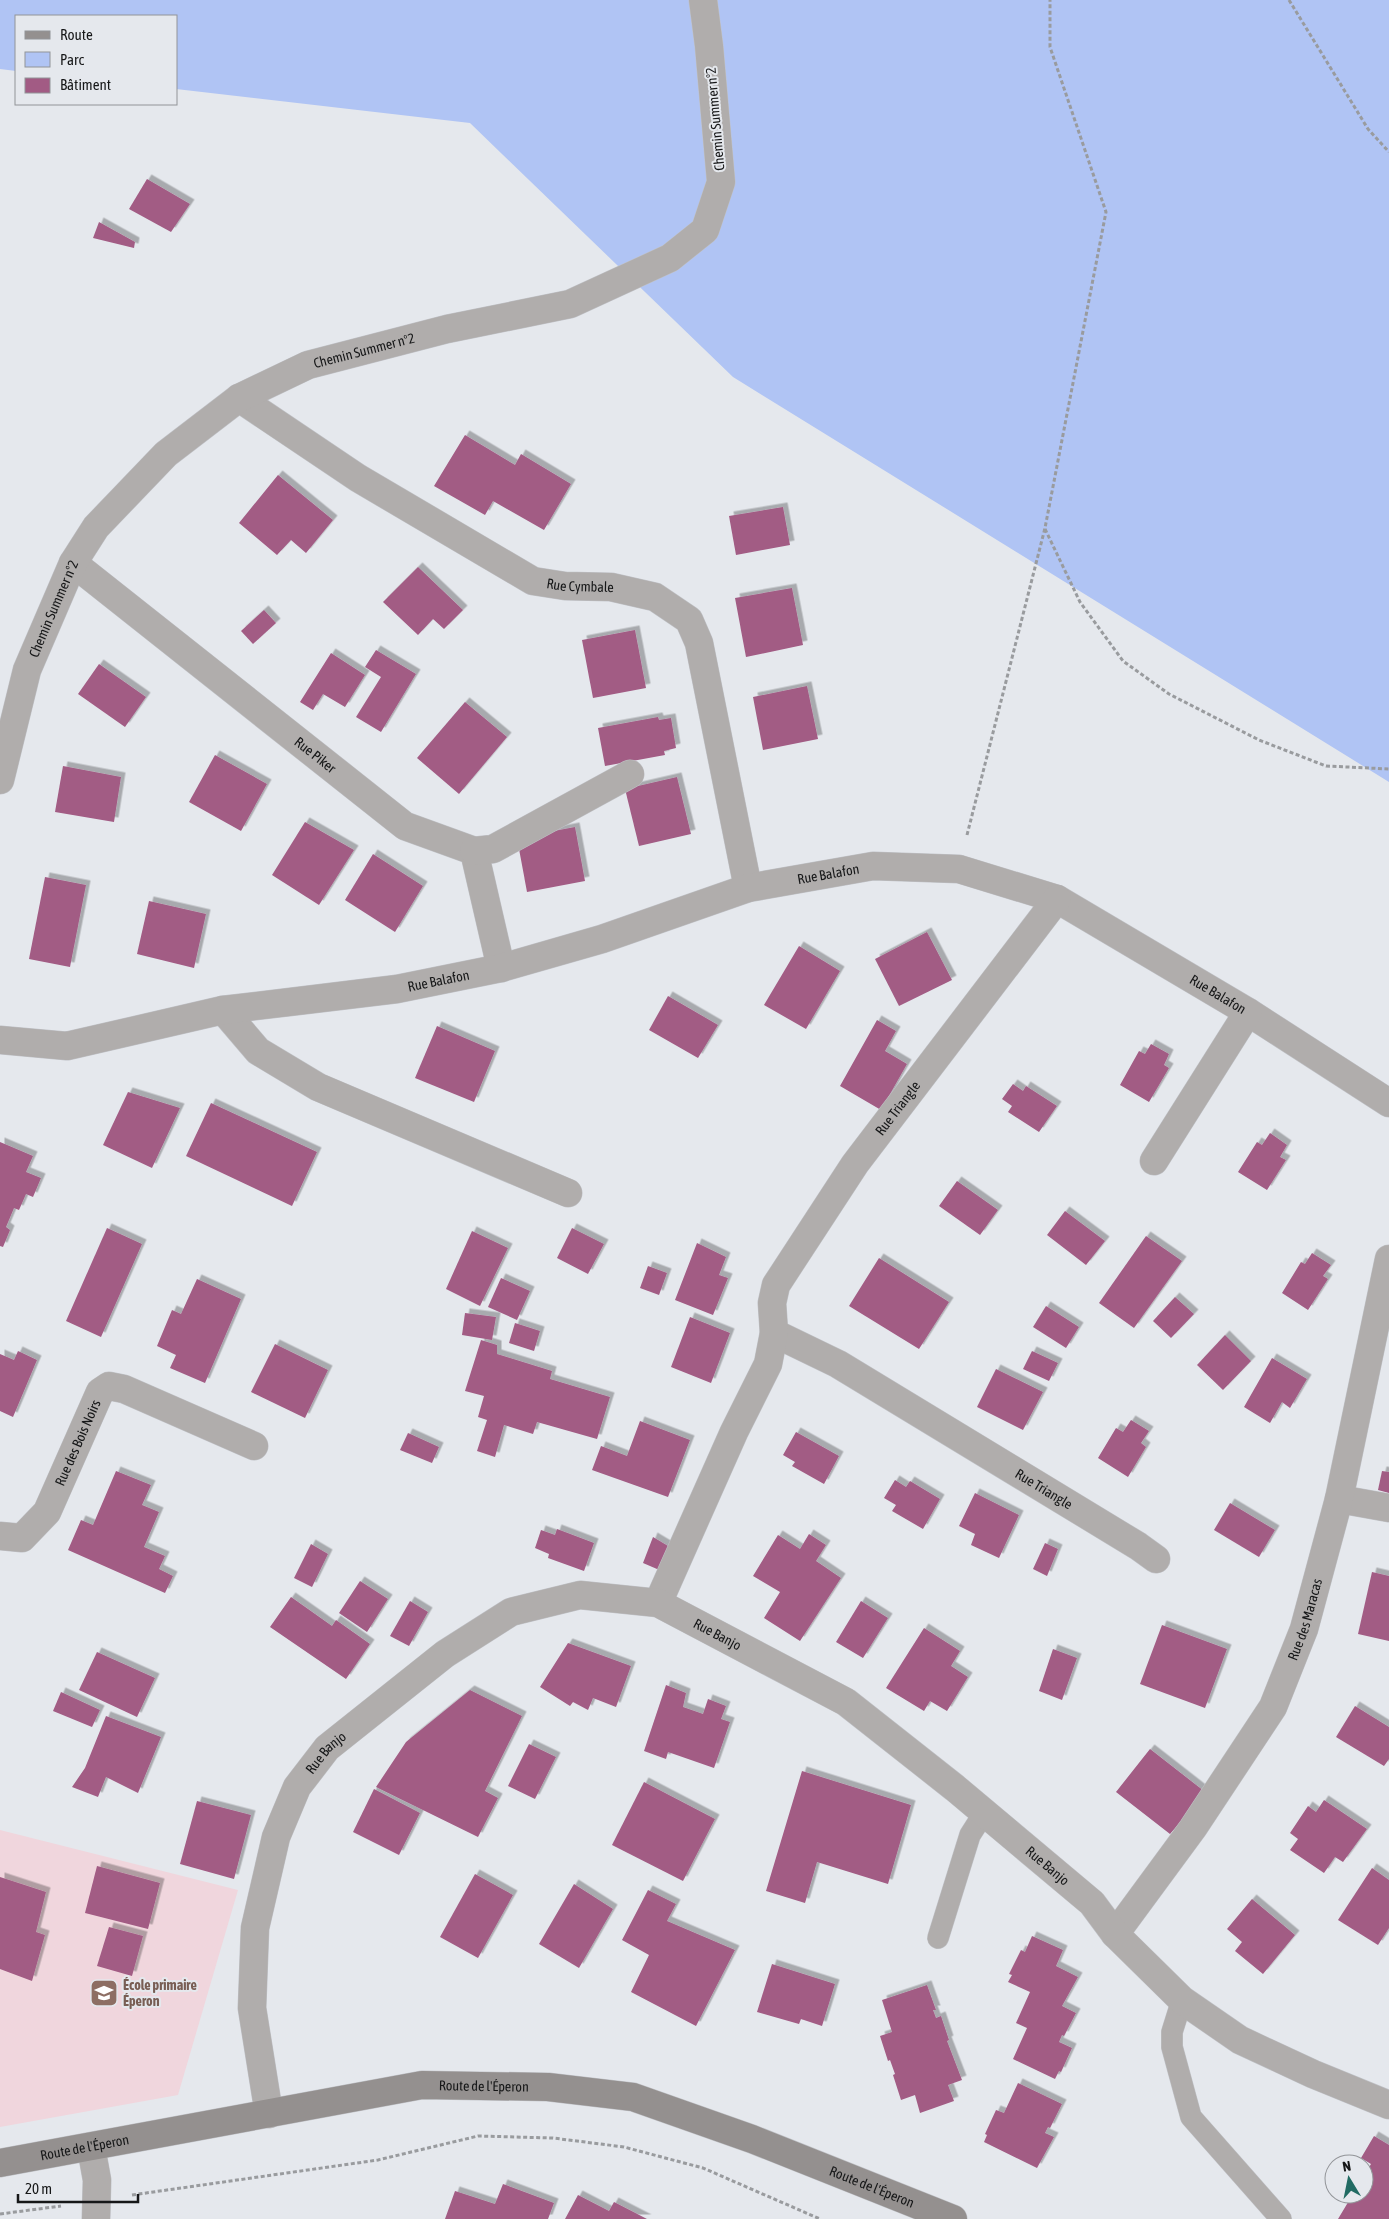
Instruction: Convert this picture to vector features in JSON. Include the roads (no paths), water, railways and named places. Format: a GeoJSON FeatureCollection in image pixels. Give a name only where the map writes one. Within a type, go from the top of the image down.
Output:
{"type":"FeatureCollection","features":[{"type":"Feature","properties":{"kind":"main road","name":"Route de l'Éperon"},"geometry":{"type":"LineString","coordinates":[[0,2163],[422,2085],[548,2087],[633,2097],[752,2139],[953,2219]]}},
{"type":"Feature","properties":{"kind":"street","name":"Chemin Summer n°2"},"geometry":{"type":"LineString","coordinates":[[0,780],[27,670],[73,564],[96,527],[166,454],[239,398],[308,364],[447,329],[570,304],[670,258],[705,230],[721,182],[703,0]]}},
{"type":"Feature","properties":{"kind":"street","name":"Rue Cymbale"},"geometry":{"type":"LineString","coordinates":[[239,398],[358,478],[533,581],[565,586],[611,587],[655,597],[689,620],[699,643],[748,888]]}},
{"type":"Feature","properties":{"kind":"street","name":"Rue Piker"},"geometry":{"type":"LineString","coordinates":[[73,564],[405,826],[474,851]]}},
{"type":"Feature","properties":{"kind":"street"},"geometry":{"type":"LineString","coordinates":[[501,968],[474,851],[493,849],[630,774]]}},
{"type":"Feature","properties":{"kind":"street","name":"Rue Balafon"},"geometry":{"type":"LineString","coordinates":[[0,1040],[67,1046],[223,1010],[397,989],[501,968],[602,939],[748,888],[873,866],[959,869],[1057,899],[1248,1012],[1389,1103]]}},
{"type":"Feature","properties":{"kind":"street","name":"Rue Triangle"},"geometry":{"type":"LineString","coordinates":[[658,1602],[734,1432],[768,1364],[774,1333],[772,1303],[776,1285],[855,1164],[1057,899]]}},
{"type":"Feature","properties":{"kind":"street"},"geometry":{"type":"LineString","coordinates":[[223,1010],[258,1052],[318,1087],[568,1193]]}},
{"type":"Feature","properties":{"kind":"street"},"geometry":{"type":"LineString","coordinates":[[1154,1161],[1248,1012]]}},
{"type":"Feature","properties":{"kind":"street","name":"Rue des Maracas"},"geometry":{"type":"LineString","coordinates":[[1116,1934],[1193,1828],[1273,1707],[1304,1629],[1339,1499],[1389,1259]]}},
{"type":"Feature","properties":{"kind":"street","name":"Rue Triangle"},"geometry":{"type":"LineString","coordinates":[[774,1333],[838,1364],[1138,1546],[1156,1559]]}},
{"type":"Feature","properties":{"kind":"street","name":"Rue des Bois Noirs"},"geometry":{"type":"LineString","coordinates":[[0,1536],[22,1538],[47,1512],[100,1392],[109,1386],[124,1389],[254,1446]]}},
{"type":"Feature","properties":{"kind":"street"},"geometry":{"type":"LineString","coordinates":[[1339,1499],[1389,1508]]}},
{"type":"Feature","properties":{"kind":"street","name":"Rue Banjo"},"geometry":{"type":"LineString","coordinates":[[269,2114],[252,2008],[256,1928],[276,1838],[298,1786],[327,1748],[445,1654],[511,1612],[580,1595],[658,1602],[846,1702],[1092,1903],[1116,1934],[1182,2000],[1240,2040],[1313,2074],[1389,2105]]}},
{"type":"Feature","properties":{"kind":"street"},"geometry":{"type":"LineString","coordinates":[[91,2147],[96,2180],[96,2219]]}},
{"type":"Feature","properties":{"kind":"lane"},"geometry":{"type":"LineString","coordinates":[[938,1938],[970,1835],[984,1813]]}},
{"type":"Feature","properties":{"kind":"lane"},"geometry":{"type":"LineString","coordinates":[[1182,2000],[1172,2032],[1172,2047],[1191,2117],[1281,2219]]}},
{"type":"Feature","properties":{"kind":"place","name":"École primaire Éperon"},"geometry":{"type":"Point","coordinates":[104,1993]}}]}
